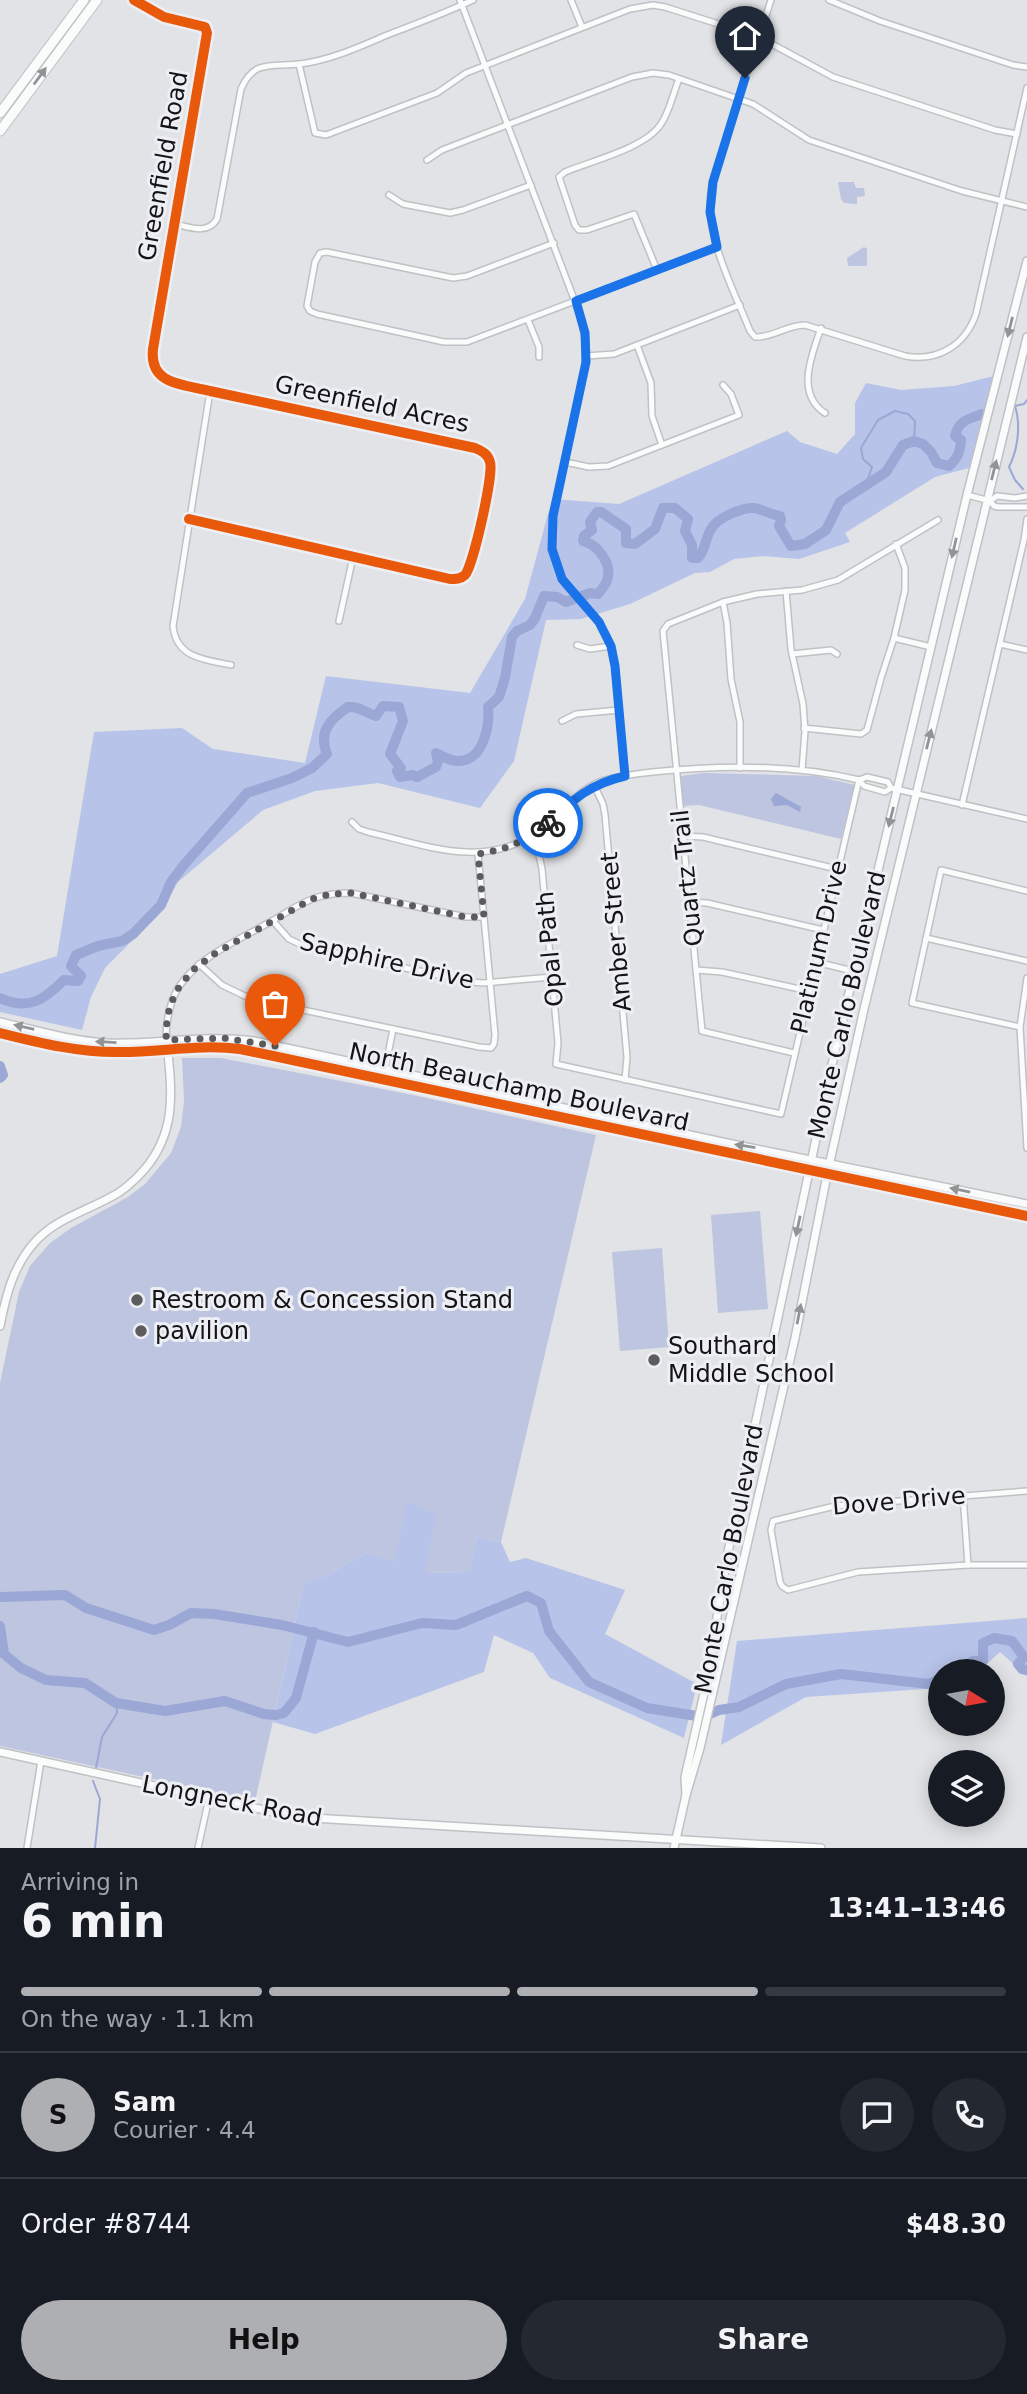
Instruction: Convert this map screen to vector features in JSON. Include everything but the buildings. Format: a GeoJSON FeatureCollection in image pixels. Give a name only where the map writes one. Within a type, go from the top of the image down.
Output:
{"type":"FeatureCollection","features":[{"type":"Feature","properties":{"kind":"highway"},"geometry":{"type":"LineString","coordinates":[[0,113],[84,0]]}},
{"type":"Feature","properties":{"kind":"highway"},"geometry":{"type":"LineString","coordinates":[[0,131],[97,0]]}},
{"type":"Feature","properties":{"kind":"street","name":"Greenfield Road"},"geometry":{"type":"LineString","coordinates":[[134,0],[164,17],[205,27],[206,37],[160,312]]}},
{"type":"Feature","properties":{"kind":"street"},"geometry":{"type":"LineString","coordinates":[[174,224],[208,229],[214,226],[241,89],[253,70],[263,66],[299,64],[337,56],[473,0]]}},
{"type":"Feature","properties":{"kind":"street"},"geometry":{"type":"LineString","coordinates":[[571,0],[582,27]]}},
{"type":"Feature","properties":{"kind":"street"},"geometry":{"type":"LineString","coordinates":[[771,0],[738,98],[712,189],[710,212],[717,247],[750,331],[755,337],[796,325],[821,328],[913,357],[932,356],[953,347],[969,331],[976,314],[1027,89]]}},
{"type":"Feature","properties":{"kind":"street"},"geometry":{"type":"LineString","coordinates":[[829,0],[880,21],[1013,65],[1027,67]]}},
{"type":"Feature","properties":{"kind":"street"},"geometry":{"type":"LineString","coordinates":[[461,3],[584,327],[586,356],[551,537],[554,561],[564,582],[599,622],[611,646],[625,776]]}},
{"type":"Feature","properties":{"kind":"street"},"geometry":{"type":"LineString","coordinates":[[299,64],[315,132],[326,135],[437,93],[462,75],[485,65],[630,9],[653,5],[759,37],[833,77],[995,130],[1017,134]]}},
{"type":"Feature","properties":{"kind":"street"},"geometry":{"type":"LineString","coordinates":[[428,160],[442,150],[642,74],[658,73],[738,98],[763,109],[809,141],[954,189],[1027,207]]}},
{"type":"Feature","properties":{"kind":"street"},"geometry":{"type":"LineString","coordinates":[[657,270],[634,214],[579,230],[559,177],[638,143],[654,133],[665,117],[679,79]]}},
{"type":"Feature","properties":{"kind":"street"},"geometry":{"type":"LineString","coordinates":[[389,195],[403,204],[450,213],[463,211],[531,185]]}},
{"type":"Feature","properties":{"kind":"street"},"geometry":{"type":"LineString","coordinates":[[554,243],[472,274],[453,278],[327,252],[320,253],[308,309],[317,314],[456,343],[472,341],[717,247]]}},
{"type":"Feature","properties":{"kind":"street","name":"Monte Carlo Boulevard"},"geometry":{"type":"LineString","coordinates":[[709,1690],[728,1552],[853,971],[894,789],[1027,261]]}},
{"type":"Feature","properties":{"kind":"street"},"geometry":{"type":"LineString","coordinates":[[586,356],[610,355],[740,305]]}},
{"type":"Feature","properties":{"kind":"street","name":"Greenfield Acres"},"geometry":{"type":"LineString","coordinates":[[160,312],[152,356],[155,370],[162,378],[210,391],[475,448],[486,454],[491,463],[490,483],[470,563],[464,575],[458,579],[189,519]]}},
{"type":"Feature","properties":{"kind":"street"},"geometry":{"type":"LineString","coordinates":[[528,320],[539,347],[539,357]]}},
{"type":"Feature","properties":{"kind":"street"},"geometry":{"type":"LineString","coordinates":[[821,328],[809,364],[808,377],[815,403],[825,413]]}},
{"type":"Feature","properties":{"kind":"street","name":"Monte Carlo Boulevard"},"geometry":{"type":"LineString","coordinates":[[675,1844],[709,1690],[795,1338],[829,1163],[915,794],[1027,337]]}},
{"type":"Feature","properties":{"kind":"street"},"geometry":{"type":"LineString","coordinates":[[637,345],[651,383],[652,416],[662,445]]}},
{"type":"Feature","properties":{"kind":"street"},"geometry":{"type":"LineString","coordinates":[[565,462],[589,467],[604,466],[739,415],[732,394],[723,385]]}},
{"type":"Feature","properties":{"kind":"street"},"geometry":{"type":"LineString","coordinates":[[210,391],[173,619],[175,639],[181,648],[191,655],[231,665]]}},
{"type":"Feature","properties":{"kind":"street"},"geometry":{"type":"LineString","coordinates":[[967,495],[988,500],[994,506],[1003,508],[1026,507]]}},
{"type":"Feature","properties":{"kind":"street"},"geometry":{"type":"LineString","coordinates":[[962,804],[1027,518],[1026,497],[997,496],[988,500]]}},
{"type":"Feature","properties":{"kind":"street"},"geometry":{"type":"LineString","coordinates":[[740,768],[740,722],[731,679],[723,602],[822,586],[838,580],[938,520]]}},
{"type":"Feature","properties":{"kind":"street"},"geometry":{"type":"LineString","coordinates":[[804,728],[864,733],[870,723],[894,638],[906,579],[896,544]]}},
{"type":"Feature","properties":{"kind":"street"},"geometry":{"type":"LineString","coordinates":[[339,621],[353,557]]}},
{"type":"Feature","properties":{"kind":"street"},"geometry":{"type":"LineString","coordinates":[[786,591],[792,654],[803,704],[802,770]]}},
{"type":"Feature","properties":{"kind":"street","name":"Quartz Trail"},"geometry":{"type":"LineString","coordinates":[[723,602],[668,624],[663,631],[702,1031],[794,1053]]}},
{"type":"Feature","properties":{"kind":"street"},"geometry":{"type":"LineString","coordinates":[[894,638],[931,647]]}},
{"type":"Feature","properties":{"kind":"street"},"geometry":{"type":"LineString","coordinates":[[1000,644],[1027,650]]}},
{"type":"Feature","properties":{"kind":"street"},"geometry":{"type":"LineString","coordinates":[[577,645],[590,649],[611,646]]}},
{"type":"Feature","properties":{"kind":"street"},"geometry":{"type":"LineString","coordinates":[[792,654],[831,650],[837,654]]}},
{"type":"Feature","properties":{"kind":"street"},"geometry":{"type":"LineString","coordinates":[[562,721],[576,714],[619,710]]}},
{"type":"Feature","properties":{"kind":"street"},"geometry":{"type":"LineString","coordinates":[[352,822],[359,829],[368,832],[478,854],[507,848],[530,836],[594,785],[625,776],[677,769],[740,768],[802,770],[859,780],[864,786],[886,792],[894,789],[1027,819]]}},
{"type":"Feature","properties":{"kind":"street","name":"Platinum Drive"},"geometry":{"type":"LineString","coordinates":[[625,1080],[781,1114],[859,780]]}},
{"type":"Feature","properties":{"kind":"street","name":"Amber Street"},"geometry":{"type":"LineString","coordinates":[[594,785],[604,808],[627,1058],[625,1080]]}},
{"type":"Feature","properties":{"kind":"street","name":"Opal Path"},"geometry":{"type":"LineString","coordinates":[[530,836],[541,861],[559,1049],[556,1064],[625,1080]]}},
{"type":"Feature","properties":{"kind":"street"},"geometry":{"type":"LineString","coordinates":[[683,836],[703,837],[837,869]]}},
{"type":"Feature","properties":{"kind":"street"},"geometry":{"type":"LineString","coordinates":[[199,964],[222,985],[245,997],[479,1048],[493,1046],[495,1035],[478,854]]}},
{"type":"Feature","properties":{"kind":"street"},"geometry":{"type":"LineString","coordinates":[[1020,1027],[912,1003],[941,870],[1027,891]]}},
{"type":"Feature","properties":{"kind":"street"},"geometry":{"type":"LineString","coordinates":[[0,1326],[10,1281],[34,1243],[60,1221],[127,1187],[158,1150],[169,1123],[172,1100],[167,1018],[179,987],[199,964],[312,899],[338,893],[357,894],[466,917],[484,917]]}},
{"type":"Feature","properties":{"kind":"street"},"geometry":{"type":"LineString","coordinates":[[690,902],[707,903],[823,930]]}},
{"type":"Feature","properties":{"kind":"street","name":"Sapphire Drive"},"geometry":{"type":"LineString","coordinates":[[273,920],[285,936],[306,947],[471,982],[490,983],[552,977]]}},
{"type":"Feature","properties":{"kind":"street"},"geometry":{"type":"LineString","coordinates":[[926,938],[1027,961]]}},
{"type":"Feature","properties":{"kind":"street"},"geometry":{"type":"LineString","coordinates":[[816,962],[853,971]]}},
{"type":"Feature","properties":{"kind":"street"},"geometry":{"type":"LineString","coordinates":[[696,971],[722,972],[809,990]]}},
{"type":"Feature","properties":{"kind":"street"},"geometry":{"type":"LineString","coordinates":[[1026,1148],[1020,1027],[1027,978]]}},
{"type":"Feature","properties":{"kind":"street","name":"North Beauchamp Boulevard"},"geometry":{"type":"LineString","coordinates":[[0,1022],[107,1043],[240,1049],[1027,1216]]}},
{"type":"Feature","properties":{"kind":"street"},"geometry":{"type":"LineString","coordinates":[[383,1080],[393,1030]]}},
{"type":"Feature","properties":{"kind":"street","name":"North Beauchamp Boulevard"},"geometry":{"type":"LineString","coordinates":[[0,1034],[72,1049],[111,1052],[197,1037],[239,1039],[1027,1203]]}},
{"type":"Feature","properties":{"kind":"street","name":"Dove Drive"},"geometry":{"type":"LineString","coordinates":[[968,1566],[858,1572],[788,1590],[780,1582],[771,1530],[773,1521],[835,1506],[1027,1491]]}},
{"type":"Feature","properties":{"kind":"street"},"geometry":{"type":"LineString","coordinates":[[963,1495],[968,1566],[1027,1565]]}},
{"type":"Feature","properties":{"kind":"street","name":"Longneck Road"},"geometry":{"type":"LineString","coordinates":[[0,1752],[287,1816],[675,1844],[821,1848]]}},
{"type":"Feature","properties":{"kind":"street"},"geometry":{"type":"LineString","coordinates":[[27,1848],[41,1761]]}},
{"type":"Feature","properties":{"kind":"street"},"geometry":{"type":"LineString","coordinates":[[198,1848],[209,1798]]}},
{"type":"Feature","properties":{"kind":"shaded area"},"geometry":{"type":"Polygon","coordinates":[[[838,182],[854,182],[856,188],[864,188],[865,196],[857,197],[857,204],[844,203],[838,182]]]}},
{"type":"Feature","properties":{"kind":"shaded area"},"geometry":{"type":"Polygon","coordinates":[[[864,247],[867,249],[867,266],[848,266],[847,258],[864,247]]]}},
{"type":"Feature","properties":{"kind":"shaded area"},"geometry":{"type":"Polygon","coordinates":[[[994,376],[969,468],[935,477],[845,533],[850,542],[799,559],[763,556],[734,559],[710,572],[695,573],[630,604],[581,619],[546,620],[514,761],[480,808],[378,783],[315,791],[263,810],[178,882],[161,912],[105,968],[91,997],[82,1030],[0,1012],[0,974],[57,956],[94,732],[182,728],[213,749],[305,763],[326,676],[470,693],[525,599],[552,499],[619,504],[787,431],[800,442],[837,454],[855,434],[855,403],[866,383],[901,390],[954,386],[994,376]]]}},
{"type":"Feature","properties":{"kind":"shaded area"},"geometry":{"type":"Polygon","coordinates":[[[703,773],[816,776],[855,785],[841,839],[699,805],[683,806],[681,776],[703,773]]]}},
{"type":"Feature","properties":{"kind":"shaded area"},"geometry":{"type":"Polygon","coordinates":[[[776,793],[801,807],[800,812],[787,805],[774,806],[771,799],[776,793]]]}},
{"type":"Feature","properties":{"kind":"shaded area"},"geometry":{"type":"Polygon","coordinates":[[[182,1058],[221,1058],[413,1095],[596,1135],[501,1542],[477,1536],[470,1572],[425,1573],[366,1553],[326,1576],[304,1583],[255,1801],[0,1746],[0,1383],[19,1292],[30,1266],[50,1243],[71,1228],[128,1197],[145,1184],[171,1153],[181,1127],[184,1101],[182,1058]]]}},
{"type":"Feature","properties":{"kind":"shaded area"},"geometry":{"type":"Polygon","coordinates":[[[760,1211],[768,1309],[718,1313],[711,1215],[760,1211]]]}},
{"type":"Feature","properties":{"kind":"shaded area"},"geometry":{"type":"Polygon","coordinates":[[[662,1248],[669,1347],[620,1351],[612,1252],[662,1248]]]}},
{"type":"Feature","properties":{"kind":"shaded area"},"geometry":{"type":"Polygon","coordinates":[[[407,1501],[436,1515],[425,1573],[470,1572],[477,1536],[501,1542],[510,1562],[526,1558],[625,1590],[605,1634],[697,1684],[684,1738],[550,1678],[533,1653],[494,1635],[484,1672],[315,1734],[273,1722],[304,1583],[326,1576],[366,1553],[395,1562],[407,1501]]]}},
{"type":"Feature","properties":{"kind":"shaded area"},"geometry":{"type":"Polygon","coordinates":[[[1027,1618],[1027,1676],[1000,1652],[992,1659],[928,1659],[928,1689],[806,1697],[721,1745],[737,1641],[1027,1618]]]}},
{"type":"Feature","properties":{"kind":"waterway"},"geometry":{"type":"LineString","coordinates":[[1023,489],[1009,467],[1018,437],[1015,406],[1024,404],[1027,400]]}},
{"type":"Feature","properties":{"kind":"waterway"},"geometry":{"type":"LineString","coordinates":[[865,487],[872,467],[863,459],[861,448],[878,420],[895,411],[908,414],[915,421],[914,441]]}},
{"type":"Feature","properties":{"kind":"waterway"},"geometry":{"type":"LineString","coordinates":[[0,998],[10,1002],[27,1003],[42,998],[64,980],[78,981],[81,976],[71,966],[76,955],[98,946],[122,941],[133,934],[161,905],[171,882],[183,866],[247,793],[292,778],[312,768],[327,754],[324,739],[327,727],[348,707],[376,716],[383,706],[399,707],[403,721],[390,754],[401,768],[397,771],[400,777],[417,777],[436,767],[436,753],[457,761],[473,756],[479,750],[486,733],[488,707],[499,697],[512,637],[517,631],[530,625],[544,596],[557,597],[566,602],[590,593],[598,594],[606,584],[606,561],[594,546],[583,541],[584,536],[592,530],[590,522],[597,512],[626,529],[626,543],[635,544],[655,529],[663,508],[675,508],[688,519],[685,531],[692,545],[692,558],[701,555],[714,525],[730,514],[749,508],[780,516],[779,526],[791,546],[805,544],[826,530],[840,502],[886,472],[903,445],[914,441],[923,444],[937,463],[949,466],[960,448],[961,440],[955,436],[959,427],[964,421],[982,414]]}},
{"type":"Feature","properties":{"kind":"waterway"},"geometry":{"type":"LineString","coordinates":[[0,1066],[3,1075],[0,1078]]}},
{"type":"Feature","properties":{"kind":"waterway"},"geometry":{"type":"LineString","coordinates":[[0,1597],[65,1595],[86,1608],[154,1630],[191,1613],[214,1614],[282,1625],[348,1642],[422,1623],[456,1625],[527,1596],[541,1603],[549,1631],[589,1682],[647,1708],[703,1717],[719,1710],[739,1707],[786,1684],[841,1674],[928,1684]]}},
{"type":"Feature","properties":{"kind":"waterway"},"geometry":{"type":"LineString","coordinates":[[0,1626],[4,1654],[21,1668],[46,1680],[85,1683],[116,1703],[165,1711],[225,1701],[264,1714],[276,1715],[284,1713],[296,1698],[314,1632]]}},
{"type":"Feature","properties":{"kind":"waterway"},"geometry":{"type":"LineString","coordinates":[[983,1659],[983,1643],[994,1638],[1012,1641],[1024,1657],[1018,1664],[1027,1670]]}},
{"type":"Feature","properties":{"kind":"waterway"},"geometry":{"type":"LineString","coordinates":[[96,1768],[102,1737],[117,1713],[116,1703]]}},
{"type":"Feature","properties":{"kind":"waterway"},"geometry":{"type":"LineString","coordinates":[[93,1781],[100,1799],[95,1848]]}},
{"type":"Feature","properties":{"kind":"cycle path"},"geometry":{"type":"LineString","coordinates":[[134,0],[164,17],[205,27],[207,33],[153,349],[156,370],[170,381],[179,384],[475,448],[486,455],[490,462],[486,501],[469,568],[465,575],[458,578],[450,579],[189,519]]}},
{"type":"Feature","properties":{"kind":"cycle path"},"geometry":{"type":"LineString","coordinates":[[0,1033],[91,1051],[137,1052],[210,1047],[240,1049],[1027,1216]]}},
{"type":"Feature","properties":{"kind":"way so far"},"geometry":{"type":"LineString","coordinates":[[275,1046],[224,1038],[166,1040],[171,1003],[179,987],[193,970],[214,954],[306,902],[325,895],[357,894],[466,917],[484,917],[478,854],[522,842],[548,823]]}},
{"type":"Feature","properties":{"kind":"place","name":"Restroom & Concession Stand"},"geometry":{"type":"Point","coordinates":[137,1300]}},
{"type":"Feature","properties":{"kind":"place","name":"pavilion"},"geometry":{"type":"Point","coordinates":[141,1331]}},
{"type":"Feature","properties":{"kind":"place","name":"Southard Middle School"},"geometry":{"type":"Point","coordinates":[654,1360]}},
{"type":"Feature","properties":{"kind":"route"},"geometry":{"type":"LineString","coordinates":[[548,823],[588,789],[600,782],[625,776],[611,646],[599,622],[562,579],[552,549],[553,516],[586,362],[585,333],[576,301],[717,247],[710,212],[713,182],[745,78]]}}]}
